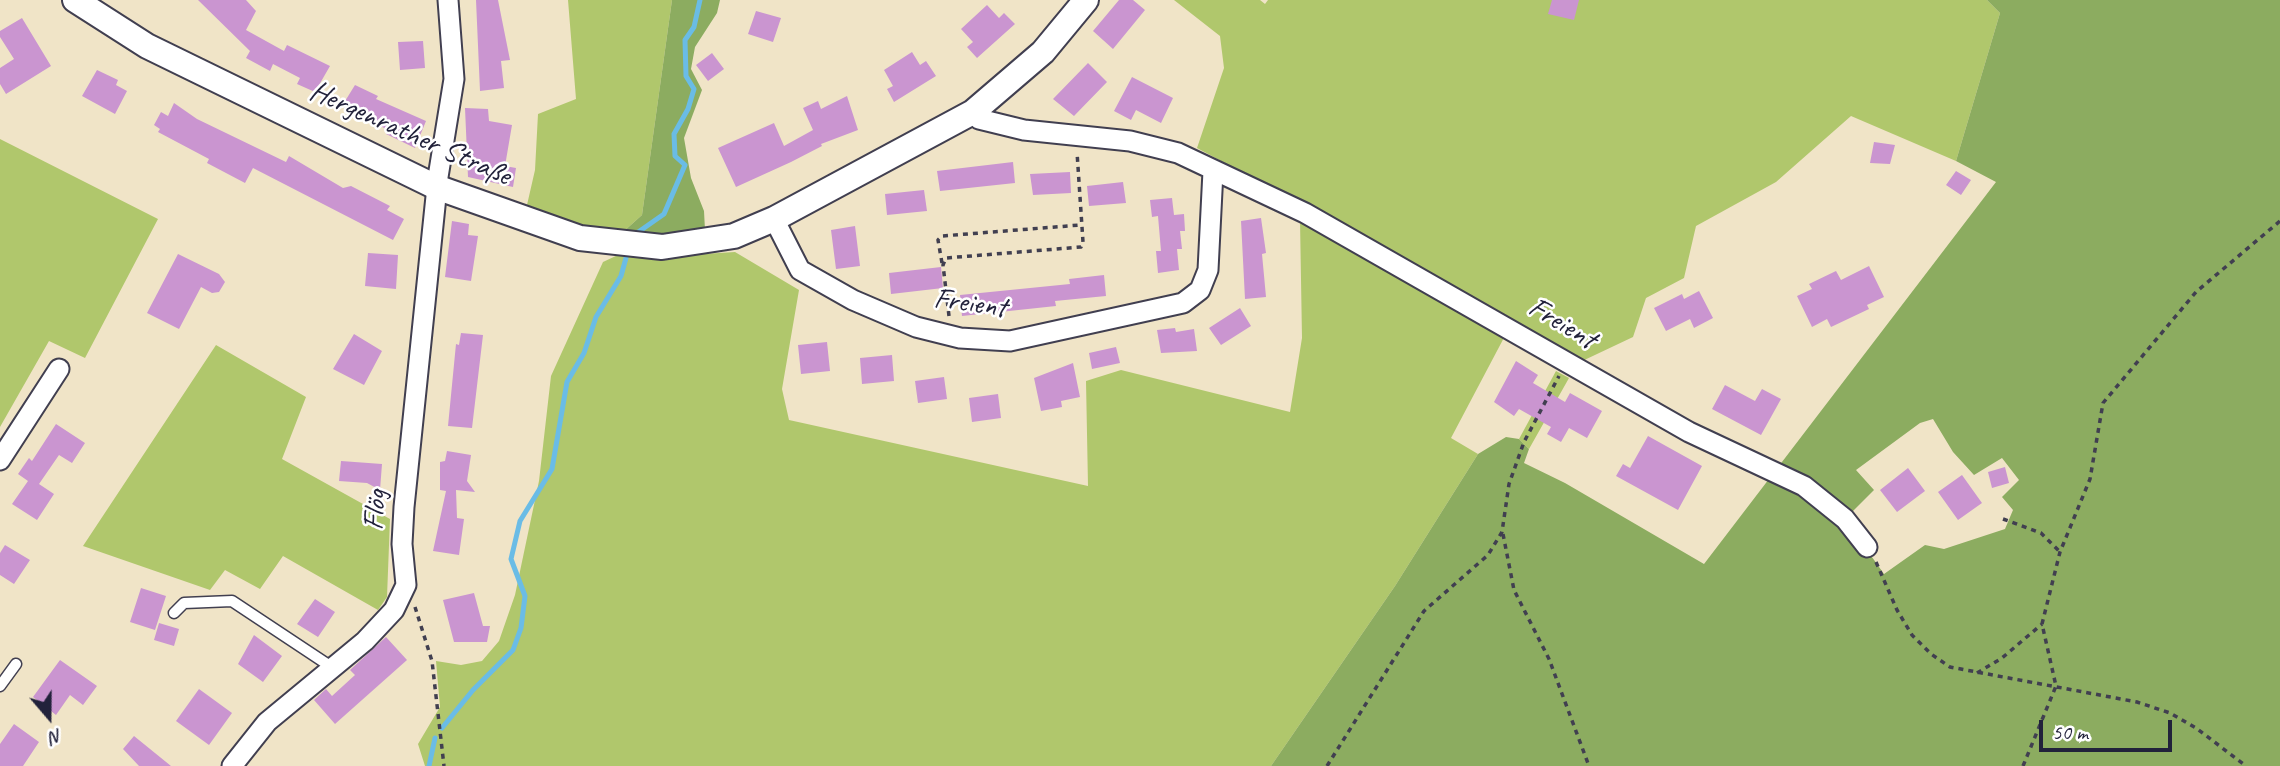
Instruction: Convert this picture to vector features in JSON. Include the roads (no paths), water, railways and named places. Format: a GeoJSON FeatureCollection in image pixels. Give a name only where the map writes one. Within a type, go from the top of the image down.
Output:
{"type":"FeatureCollection","features":[{"type":"Feature","properties":{"kind":"street","name":"Hergenrather Straße"},"geometry":{"type":"LineString","coordinates":[[75,0],[147,46],[436,187],[580,238],[612,244],[662,247],[734,236],[774,219],[973,112],[1043,51],[1086,0]]}},
{"type":"Feature","properties":{"kind":"street","name":"Flög"},"geometry":{"type":"LineString","coordinates":[[333,668],[365,641],[394,610],[406,585],[402,544],[404,507],[436,187],[454,79],[449,0]]}},
{"type":"Feature","properties":{"kind":"street","name":"Freient"},"geometry":{"type":"LineString","coordinates":[[973,112],[979,119],[1024,130],[1130,141],[1178,153],[1306,213],[1689,432],[1804,486],[1845,519],[1867,547]]}},
{"type":"Feature","properties":{"kind":"street","name":"Freient"},"geometry":{"type":"LineString","coordinates":[[774,219],[800,270],[853,300],[916,327],[951,336],[1010,341],[1183,303],[1200,290],[1208,270],[1213,170]]}},
{"type":"Feature","properties":{"kind":"street"},"geometry":{"type":"LineString","coordinates":[[0,460],[59,369]]}},
{"type":"Feature","properties":{"kind":"street"},"geometry":{"type":"LineString","coordinates":[[232,766],[267,722],[333,668]]}},
{"type":"Feature","properties":{"kind":"lane"},"geometry":{"type":"LineString","coordinates":[[174,613],[184,603],[232,601],[333,668]]}},
{"type":"Feature","properties":{"kind":"lane"},"geometry":{"type":"LineString","coordinates":[[0,686],[16,664]]}},
{"type":"Feature","properties":{"kind":"waterway"},"geometry":{"type":"LineString","coordinates":[[634,235],[664,214],[685,165],[675,156],[674,134],[688,109],[694,89],[686,76],[685,40],[694,27],[700,0]]}},
{"type":"Feature","properties":{"kind":"waterway"},"geometry":{"type":"LineString","coordinates":[[442,728],[473,690],[513,650],[521,628],[525,596],[511,559],[520,521],[552,469],[567,382],[584,353],[596,317],[621,276],[626,258]]}},
{"type":"Feature","properties":{"kind":"waterway"},"geometry":{"type":"LineString","coordinates":[[429,766],[435,738]]}}]}
